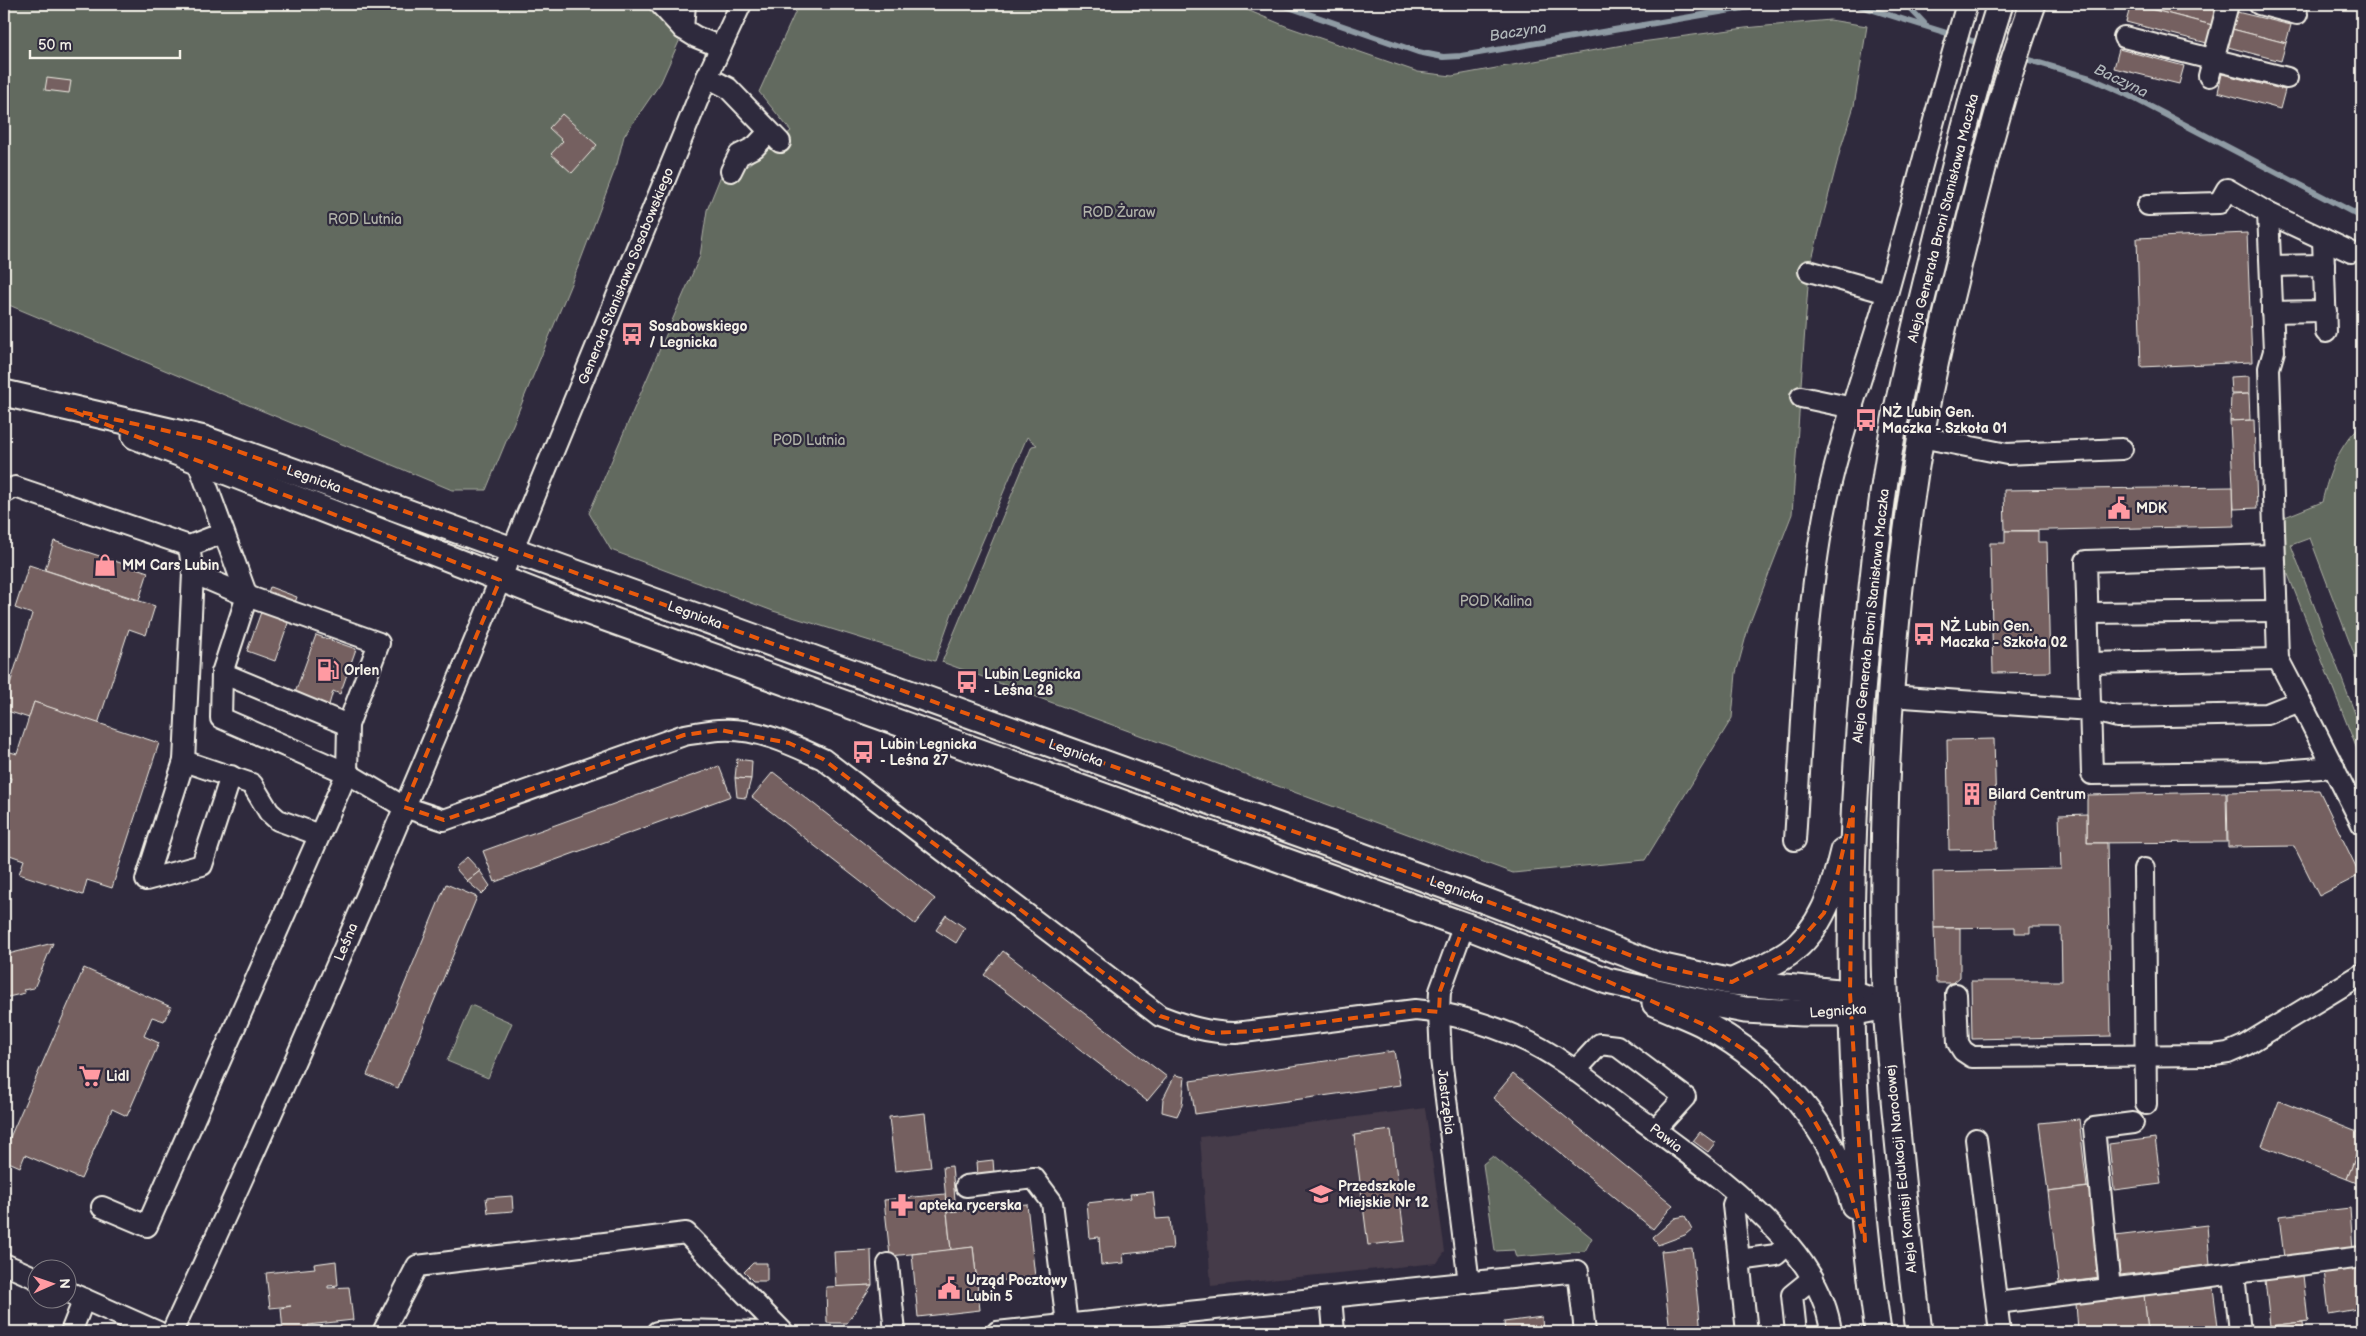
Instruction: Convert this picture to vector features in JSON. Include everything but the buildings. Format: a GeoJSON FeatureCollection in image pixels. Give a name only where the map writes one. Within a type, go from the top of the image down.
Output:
{"type":"FeatureCollection","features":[{"type":"Feature","properties":{"kind":"main road","name":"Aleja Generała Broni Stanisława Maczka"},"geometry":{"type":"LineString","coordinates":[[1865,1241],[1851,1003],[1852,808],[1868,630],[1893,431],[1914,332],[1974,89],[2000,5]]}},
{"type":"Feature","properties":{"kind":"main road","name":"Aleja Generała Broni Stanisława Maczka"},"geometry":{"type":"LineString","coordinates":[[1886,1006],[1884,948],[1886,796],[1890,696],[1901,578],[1921,437],[1942,334],[2001,96],[2031,9]]}},
{"type":"Feature","properties":{"kind":"main road"},"geometry":{"type":"LineString","coordinates":[[4,393],[67,408]]}},
{"type":"Feature","properties":{"kind":"main road","name":"Legnicka"},"geometry":{"type":"LineString","coordinates":[[67,408],[204,439],[1464,892],[1658,966],[1732,982],[1851,1003],[1886,1006]]}},
{"type":"Feature","properties":{"kind":"main road","name":"Legnicka"},"geometry":{"type":"LineString","coordinates":[[67,408],[198,462],[500,580],[1464,925],[1607,981],[1745,1010],[1802,1014],[1851,1003]]}},
{"type":"Feature","properties":{"kind":"main road"},"geometry":{"type":"LineString","coordinates":[[1732,982],[1770,965],[1790,952],[1824,913],[1837,876],[1852,808]]}},
{"type":"Feature","properties":{"kind":"main road"},"geometry":{"type":"LineString","coordinates":[[1607,981],[1707,1026],[1769,1068],[1806,1107],[1833,1152],[1848,1185],[1865,1241],[1878,1332]]}},
{"type":"Feature","properties":{"kind":"main road","name":"Aleja Komisji Edukacji Narodowej"},"geometry":{"type":"LineString","coordinates":[[1886,1006],[1907,1235],[1919,1332]]}},
{"type":"Feature","properties":{"kind":"street"},"geometry":{"type":"LineString","coordinates":[[660,4],[683,29],[696,37],[721,46]]}},
{"type":"Feature","properties":{"kind":"street"},"geometry":{"type":"LineString","coordinates":[[683,29],[684,4]]}},
{"type":"Feature","properties":{"kind":"street","name":"Generała Stanisława Sosabowskiego"},"geometry":{"type":"LineString","coordinates":[[513,549],[707,77],[741,4]]}},
{"type":"Feature","properties":{"kind":"street"},"geometry":{"type":"LineString","coordinates":[[1795,840],[1812,591],[1826,507],[1836,461],[1887,293],[1942,87],[1967,4]]}},
{"type":"Feature","properties":{"kind":"street"},"geometry":{"type":"LineString","coordinates":[[2212,68],[2228,4]]}},
{"type":"Feature","properties":{"kind":"street"},"geometry":{"type":"LineString","coordinates":[[2259,4],[2297,14]]}},
{"type":"Feature","properties":{"kind":"street"},"geometry":{"type":"LineString","coordinates":[[2124,37],[2212,68],[2287,78]]}},
{"type":"Feature","properties":{"kind":"street"},"geometry":{"type":"LineString","coordinates":[[707,77],[728,88],[775,137],[739,155],[731,171]]}},
{"type":"Feature","properties":{"kind":"street"},"geometry":{"type":"LineString","coordinates":[[2148,204],[2219,203],[2227,189],[2268,213],[2351,252]]}},
{"type":"Feature","properties":{"kind":"street"},"geometry":{"type":"LineString","coordinates":[[2268,213],[2274,351],[2269,368],[2273,555],[2278,659],[2362,824]]}},
{"type":"Feature","properties":{"kind":"street"},"geometry":{"type":"LineString","coordinates":[[2323,239],[2326,332]]}},
{"type":"Feature","properties":{"kind":"street"},"geometry":{"type":"LineString","coordinates":[[2271,266],[2324,265]]}},
{"type":"Feature","properties":{"kind":"street"},"geometry":{"type":"LineString","coordinates":[[1809,271],[1887,293]]}},
{"type":"Feature","properties":{"kind":"street"},"geometry":{"type":"LineString","coordinates":[[2272,312],[2326,311]]}},
{"type":"Feature","properties":{"kind":"street"},"geometry":{"type":"LineString","coordinates":[[1801,397],[1853,408]]}},
{"type":"Feature","properties":{"kind":"street"},"geometry":{"type":"LineString","coordinates":[[1921,437],[2007,454],[2122,449]]}},
{"type":"Feature","properties":{"kind":"street"},"geometry":{"type":"LineString","coordinates":[[198,462],[247,596],[222,672],[221,718],[347,772],[404,807],[444,820],[684,735],[720,730],[750,733],[789,743],[823,759],[1160,1016],[1212,1033],[1236,1033],[1415,1010],[1439,1012]]}},
{"type":"Feature","properties":{"kind":"street"},"geometry":{"type":"LineString","coordinates":[[4,493],[15,487],[189,546],[223,532]]}},
{"type":"Feature","properties":{"kind":"street"},"geometry":{"type":"LineString","coordinates":[[189,546],[193,573],[184,761],[146,880],[202,865],[231,776]]}},
{"type":"Feature","properties":{"kind":"street","name":"Leśna"},"geometry":{"type":"LineString","coordinates":[[172,1332],[243,1179],[513,549]]}},
{"type":"Feature","properties":{"kind":"street"},"geometry":{"type":"LineString","coordinates":[[2273,555],[2086,560],[2092,774],[2269,772],[2334,767]]}},
{"type":"Feature","properties":{"kind":"street"},"geometry":{"type":"LineString","coordinates":[[102,1207],[146,1226],[347,772],[348,725],[379,643],[247,596],[193,573]]}},
{"type":"Feature","properties":{"kind":"street"},"geometry":{"type":"LineString","coordinates":[[2088,613],[2276,611]]}},
{"type":"Feature","properties":{"kind":"street"},"geometry":{"type":"LineString","coordinates":[[2089,664],[2278,659]]}},
{"type":"Feature","properties":{"kind":"street"},"geometry":{"type":"LineString","coordinates":[[222,672],[348,725]]}},
{"type":"Feature","properties":{"kind":"street"},"geometry":{"type":"LineString","coordinates":[[1890,696],[2090,710],[2118,717],[2267,714],[2300,701]]}},
{"type":"Feature","properties":{"kind":"street"},"geometry":{"type":"LineString","coordinates":[[184,761],[252,784],[269,812],[278,820],[319,835]]}},
{"type":"Feature","properties":{"kind":"street"},"geometry":{"type":"LineString","coordinates":[[2144,869],[2146,1104]]}},
{"type":"Feature","properties":{"kind":"street","name":"Jastrzębia"},"geometry":{"type":"LineString","coordinates":[[1464,925],[1440,991],[1439,1012],[1441,1059],[1469,1283]]}},
{"type":"Feature","properties":{"kind":"street"},"geometry":{"type":"LineString","coordinates":[[1956,994],[1958,1043],[1963,1051],[1972,1057],[2146,1056],[2228,1053],[2244,1046],[2362,974]]}},
{"type":"Feature","properties":{"kind":"street","name":"Pawia"},"geometry":{"type":"LineString","coordinates":[[1439,1012],[1519,1038],[1575,1071],[1655,1130],[1737,1195],[1788,1244],[1813,1278],[1826,1308],[1831,1332]]}},
{"type":"Feature","properties":{"kind":"street"},"geometry":{"type":"LineString","coordinates":[[1575,1071],[1600,1044],[1617,1046],[1685,1096],[1655,1130]]}},
{"type":"Feature","properties":{"kind":"street"},"geometry":{"type":"LineString","coordinates":[[2110,1289],[2094,1128],[2133,1123]]}},
{"type":"Feature","properties":{"kind":"street"},"geometry":{"type":"LineString","coordinates":[[1976,1139],[2000,1332]]}},
{"type":"Feature","properties":{"kind":"street"},"geometry":{"type":"LineString","coordinates":[[966,1186],[1034,1178],[1052,1202],[1067,1324]]}},
{"type":"Feature","properties":{"kind":"street"},"geometry":{"type":"LineString","coordinates":[[1737,1195],[1733,1205],[1747,1332]]}},
{"type":"Feature","properties":{"kind":"street"},"geometry":{"type":"LineString","coordinates":[[383,1332],[418,1266],[686,1233],[783,1332]]}},
{"type":"Feature","properties":{"kind":"street"},"geometry":{"type":"LineString","coordinates":[[1739,1260],[1776,1255],[1788,1244]]}},
{"type":"Feature","properties":{"kind":"street"},"geometry":{"type":"LineString","coordinates":[[1997,1303],[2362,1257]]}},
{"type":"Feature","properties":{"kind":"street"},"geometry":{"type":"LineString","coordinates":[[4,1264],[28,1275]]}},
{"type":"Feature","properties":{"kind":"street"},"geometry":{"type":"LineString","coordinates":[[888,1264],[895,1332]]}},
{"type":"Feature","properties":{"kind":"street"},"geometry":{"type":"LineString","coordinates":[[997,1332],[1067,1324],[1112,1326],[1331,1298],[1578,1271],[1585,1332]]}},
{"type":"Feature","properties":{"kind":"street"},"geometry":{"type":"LineString","coordinates":[[2234,1274],[2240,1332]]}},
{"type":"Feature","properties":{"kind":"street"},"geometry":{"type":"LineString","coordinates":[[1796,1332],[1792,1295],[1813,1278]]}},
{"type":"Feature","properties":{"kind":"street"},"geometry":{"type":"LineString","coordinates":[[78,1297],[158,1332]]}},
{"type":"Feature","properties":{"kind":"street"},"geometry":{"type":"LineString","coordinates":[[1331,1298],[1334,1332]]}},
{"type":"Feature","properties":{"kind":"street"},"geometry":{"type":"LineString","coordinates":[[71,1332],[74,1308]]}},
{"type":"Feature","properties":{"kind":"street"},"geometry":{"type":"LineString","coordinates":[[657,1332],[682,1330],[762,1332]]}},
{"type":"Feature","properties":{"kind":"highlighted area"},"geometry":{"type":"Polygon","coordinates":[[[67,409],[204,439],[1473,896],[1659,966],[1732,982],[1790,952],[1824,913],[1837,876],[1853,807],[1850,993],[1865,1241],[1848,1185],[1833,1152],[1806,1107],[1755,1057],[1707,1026],[1607,981],[1464,925],[1440,991],[1439,1012],[1415,1010],[1255,1031],[1212,1033],[1160,1016],[823,759],[789,743],[720,730],[684,735],[444,820],[404,807],[500,580],[67,409]]]}},
{"type":"Feature","properties":{"kind":"shaded area","name":"Przedszkole Miejskie Nr 12"},"geometry":{"type":"Polygon","coordinates":[[[1425,1108],[1445,1252],[1437,1263],[1211,1286],[1200,1137],[1425,1108]]]}},
{"type":"Feature","properties":{"kind":"green space","name":"ROD Lutnia"},"geometry":{"type":"Polygon","coordinates":[[[4,4],[657,4],[681,37],[661,82],[624,136],[617,164],[580,262],[486,490],[452,490],[4,303],[4,4]]]}},
{"type":"Feature","properties":{"kind":"green space"},"geometry":{"type":"Polygon","coordinates":[[[799,4],[1233,4],[1288,27],[1418,72],[1452,76],[1634,43],[1745,28],[1830,20],[1867,26],[1854,106],[1841,147],[1809,271],[1792,514],[1749,625],[1736,673],[1732,718],[1645,860],[1513,873],[942,662],[1032,446],[1037,445],[1027,437],[952,613],[935,661],[773,611],[611,550],[589,513],[700,256],[707,210],[724,168],[738,173],[791,131],[759,92],[799,4]]]}},
{"type":"Feature","properties":{"kind":"green space"},"geometry":{"type":"Polygon","coordinates":[[[2362,424],[2362,675],[2310,538],[2291,545],[2362,732],[2362,762],[2280,554],[2280,519],[2322,502],[2328,480],[2341,450],[2362,424]]]}},
{"type":"Feature","properties":{"kind":"green space"},"geometry":{"type":"Polygon","coordinates":[[[471,1005],[512,1023],[488,1078],[447,1061],[471,1005]]]}},
{"type":"Feature","properties":{"kind":"green space"},"geometry":{"type":"Polygon","coordinates":[[[1493,1156],[1592,1238],[1585,1251],[1516,1257],[1514,1250],[1495,1251],[1483,1164],[1493,1156]]]}},
{"type":"Feature","properties":{"kind":"waterway","name":"Baczyna"},"geometry":{"type":"LineString","coordinates":[[1280,4],[1418,52],[1443,57],[1461,56],[1767,4]]}},
{"type":"Feature","properties":{"kind":"waterway","name":"Baczyna"},"geometry":{"type":"LineString","coordinates":[[1854,4],[1982,44]]}},
{"type":"Feature","properties":{"kind":"waterway"},"geometry":{"type":"LineString","coordinates":[[1906,4],[1924,23]]}},
{"type":"Feature","properties":{"kind":"waterway","name":"Baczyna"},"geometry":{"type":"LineString","coordinates":[[2019,57],[2090,78],[2124,93],[2362,217]]}},
{"type":"Feature","properties":{"kind":"place","name":"Sosabowskiego / Legnicka"},"geometry":{"type":"Point","coordinates":[632,334]}},
{"type":"Feature","properties":{"kind":"place","name":"NŻ Lubin Gen. Maczka - Szkoła 01"},"geometry":{"type":"Point","coordinates":[1866,420]}},
{"type":"Feature","properties":{"kind":"place","name":"MDK"},"geometry":{"type":"Point","coordinates":[2119,508]}},
{"type":"Feature","properties":{"kind":"place","name":"MM Cars Lubin"},"geometry":{"type":"Point","coordinates":[105,565]}},
{"type":"Feature","properties":{"kind":"place","name":"NŻ Lubin Gen. Maczka - Szkoła 02"},"geometry":{"type":"Point","coordinates":[1924,634]}},
{"type":"Feature","properties":{"kind":"place","name":"Orlen"},"geometry":{"type":"Point","coordinates":[328,670]}},
{"type":"Feature","properties":{"kind":"place","name":"Lubin Legnicka - Leśna 28"},"geometry":{"type":"Point","coordinates":[967,682]}},
{"type":"Feature","properties":{"kind":"place","name":"Lubin Legnicka - Leśna 27"},"geometry":{"type":"Point","coordinates":[863,752]}},
{"type":"Feature","properties":{"kind":"place","name":"Bilard Centrum"},"geometry":{"type":"Point","coordinates":[1972,794]}},
{"type":"Feature","properties":{"kind":"place","name":"Lidl"},"geometry":{"type":"Point","coordinates":[90,1076]}},
{"type":"Feature","properties":{"kind":"place","name":"Przedszkole Miejskie Nr 12"},"geometry":{"type":"Point","coordinates":[1321,1194]}},
{"type":"Feature","properties":{"kind":"place","name":"apteka rycerska"},"geometry":{"type":"Point","coordinates":[902,1205]}},
{"type":"Feature","properties":{"kind":"place","name":"Urząd Pocztowy Lubin 5"},"geometry":{"type":"Point","coordinates":[949,1288]}},
{"type":"Feature","properties":{"kind":"park label","name":"ROD Żuraw"},"geometry":{"type":"Point","coordinates":[1119,212]}},
{"type":"Feature","properties":{"kind":"park label","name":"POD Lutnia"},"geometry":{"type":"Point","coordinates":[809,440]}},
{"type":"Feature","properties":{"kind":"park label","name":"POD Kalina"},"geometry":{"type":"Point","coordinates":[1496,601]}}]}
